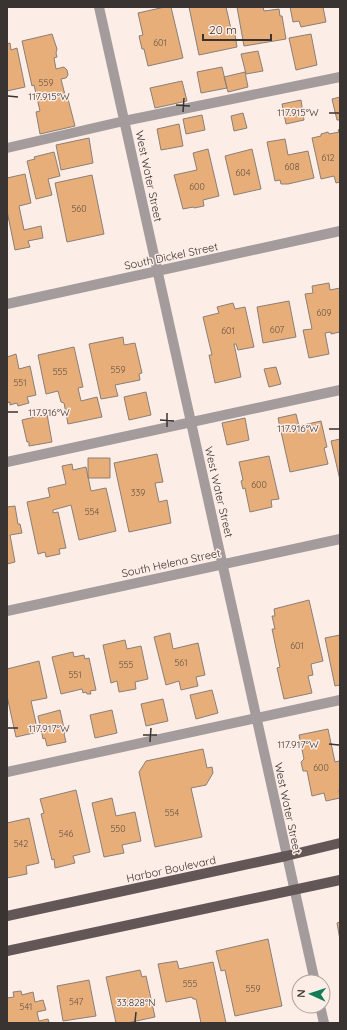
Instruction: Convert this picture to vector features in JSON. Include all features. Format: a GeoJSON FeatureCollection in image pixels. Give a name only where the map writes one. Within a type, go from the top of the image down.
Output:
{"type":"FeatureCollection","features":[{"type":"Feature","properties":{"kind":"main road","name":"Harbor Boulevard"},"geometry":{"type":"LineString","coordinates":[[7,916],[340,843]]}},
{"type":"Feature","properties":{"kind":"main road"},"geometry":{"type":"LineString","coordinates":[[7,952],[340,880]]}},
{"type":"Feature","properties":{"kind":"street","name":"West Water Street"},"geometry":{"type":"LineString","coordinates":[[99,7],[313,974]]}},
{"type":"Feature","properties":{"kind":"street"},"geometry":{"type":"LineString","coordinates":[[7,148],[124,121],[340,76]]}},
{"type":"Feature","properties":{"kind":"street","name":"South Dickel Street"},"geometry":{"type":"LineString","coordinates":[[7,304],[340,231]]}},
{"type":"Feature","properties":{"kind":"street"},"geometry":{"type":"LineString","coordinates":[[7,462],[340,390]]}},
{"type":"Feature","properties":{"kind":"street","name":"South Helena Street"},"geometry":{"type":"LineString","coordinates":[[7,611],[340,539]]}},
{"type":"Feature","properties":{"kind":"street"},"geometry":{"type":"LineString","coordinates":[[7,772],[340,700]]}},
{"type":"Feature","properties":{"kind":"building"},"geometry":{"type":"Polygon","coordinates":[[[171,7],[183,58],[148,66],[139,36],[143,35],[138,13],[171,7]]]}},
{"type":"Feature","properties":{"kind":"building"},"geometry":{"type":"Polygon","coordinates":[[[189,7],[226,7],[231,29],[234,28],[237,47],[199,55],[189,7]]]}},
{"type":"Feature","properties":{"kind":"building"},"geometry":{"type":"Polygon","coordinates":[[[237,7],[263,7],[264,11],[279,9],[280,16],[282,16],[286,39],[244,46],[237,7]]]}},
{"type":"Feature","properties":{"kind":"building"},"geometry":{"type":"Polygon","coordinates":[[[290,7],[323,7],[326,22],[301,27],[299,21],[293,22],[290,7]]]}},
{"type":"Feature","properties":{"kind":"building"},"geometry":{"type":"Polygon","coordinates":[[[52,34],[57,49],[57,57],[54,58],[56,69],[64,67],[67,70],[68,75],[66,78],[61,79],[75,126],[40,134],[36,112],[40,111],[34,85],[32,86],[22,41],[52,34]]]}},
{"type":"Feature","properties":{"kind":"building"},"geometry":{"type":"Polygon","coordinates":[[[311,34],[317,65],[296,70],[289,38],[311,34]]]}},
{"type":"Feature","properties":{"kind":"building"},"geometry":{"type":"Polygon","coordinates":[[[10,43],[11,50],[17,48],[25,87],[7,91],[7,44],[10,43]]]}},
{"type":"Feature","properties":{"kind":"building"},"geometry":{"type":"Polygon","coordinates":[[[258,51],[263,71],[246,74],[241,54],[258,51]]]}},
{"type":"Feature","properties":{"kind":"building"},"geometry":{"type":"Polygon","coordinates":[[[222,67],[227,88],[201,93],[197,72],[222,67]]]}},
{"type":"Feature","properties":{"kind":"building"},"geometry":{"type":"Polygon","coordinates":[[[245,72],[248,87],[228,92],[224,77],[245,72]]]}},
{"type":"Feature","properties":{"kind":"building"},"geometry":{"type":"Polygon","coordinates":[[[182,81],[187,101],[155,108],[150,88],[182,81]]]}},
{"type":"Feature","properties":{"kind":"building"},"geometry":{"type":"Polygon","coordinates":[[[340,97],[340,120],[337,120],[332,99],[340,97]]]}},
{"type":"Feature","properties":{"kind":"building"},"geometry":{"type":"Polygon","coordinates":[[[301,100],[304,120],[286,124],[282,104],[301,100]]]}},
{"type":"Feature","properties":{"kind":"building"},"geometry":{"type":"Polygon","coordinates":[[[243,113],[247,128],[234,131],[231,116],[243,113]]]}},
{"type":"Feature","properties":{"kind":"building"},"geometry":{"type":"Polygon","coordinates":[[[202,115],[205,130],[186,134],[183,119],[202,115]]]}},
{"type":"Feature","properties":{"kind":"building"},"geometry":{"type":"Polygon","coordinates":[[[179,124],[183,146],[161,150],[157,129],[179,124]]]}},
{"type":"Feature","properties":{"kind":"building"},"geometry":{"type":"Polygon","coordinates":[[[340,129],[340,182],[336,183],[334,176],[321,179],[312,138],[321,136],[321,134],[328,132],[329,134],[339,132],[338,130],[340,129]]]}},
{"type":"Feature","properties":{"kind":"building"},"geometry":{"type":"Polygon","coordinates":[[[89,138],[93,163],[61,170],[56,145],[89,138]]]}},
{"type":"Feature","properties":{"kind":"building"},"geometry":{"type":"Polygon","coordinates":[[[285,139],[288,155],[308,151],[314,178],[288,184],[281,184],[280,180],[275,181],[267,142],[285,139]]]}},
{"type":"Feature","properties":{"kind":"building"},"geometry":{"type":"Polygon","coordinates":[[[208,149],[219,196],[203,200],[204,206],[183,209],[174,175],[197,170],[193,153],[208,149]]]}},
{"type":"Feature","properties":{"kind":"building"},"geometry":{"type":"Polygon","coordinates":[[[252,149],[261,189],[234,195],[225,156],[252,149]]]}},
{"type":"Feature","properties":{"kind":"building"},"geometry":{"type":"Polygon","coordinates":[[[54,152],[60,176],[48,179],[52,195],[36,199],[27,161],[35,159],[34,157],[54,152]]]}},
{"type":"Feature","properties":{"kind":"building"},"geometry":{"type":"Polygon","coordinates":[[[25,174],[31,203],[19,206],[24,230],[41,226],[43,238],[28,241],[30,247],[15,250],[7,211],[7,178],[25,174]]]}},
{"type":"Feature","properties":{"kind":"building"},"geometry":{"type":"Polygon","coordinates":[[[92,175],[104,234],[67,242],[55,183],[92,175]]]}},
{"type":"Feature","properties":{"kind":"building"},"geometry":{"type":"Polygon","coordinates":[[[329,283],[330,290],[340,288],[340,332],[331,334],[331,332],[325,333],[329,354],[309,358],[303,330],[312,329],[305,294],[313,293],[312,286],[329,283]]]}},
{"type":"Feature","properties":{"kind":"building"},"geometry":{"type":"Polygon","coordinates":[[[289,301],[296,337],[263,343],[257,307],[289,301]]]}},
{"type":"Feature","properties":{"kind":"building"},"geometry":{"type":"Polygon","coordinates":[[[233,303],[235,309],[245,307],[254,347],[238,350],[236,344],[234,344],[241,377],[215,383],[209,355],[212,355],[203,317],[219,313],[217,307],[233,303]]]}},
{"type":"Feature","properties":{"kind":"building"},"geometry":{"type":"Polygon","coordinates":[[[123,337],[124,345],[135,343],[142,373],[139,374],[140,380],[115,385],[118,396],[101,399],[89,344],[123,337]]]}},
{"type":"Feature","properties":{"kind":"building"},"geometry":{"type":"Polygon","coordinates":[[[74,347],[83,387],[78,388],[81,401],[97,397],[102,417],[68,424],[64,403],[61,402],[58,391],[46,394],[38,355],[74,347]]]}},
{"type":"Feature","properties":{"kind":"building"},"geometry":{"type":"Polygon","coordinates":[[[16,354],[19,369],[30,366],[36,395],[27,397],[29,403],[18,406],[17,403],[10,405],[10,402],[7,403],[7,357],[16,354]]]}},
{"type":"Feature","properties":{"kind":"building"},"geometry":{"type":"Polygon","coordinates":[[[276,367],[281,384],[269,387],[264,369],[276,367]]]}},
{"type":"Feature","properties":{"kind":"building"},"geometry":{"type":"Polygon","coordinates":[[[146,392],[151,415],[129,420],[124,397],[146,392]]]}},
{"type":"Feature","properties":{"kind":"building"},"geometry":{"type":"Polygon","coordinates":[[[47,414],[52,442],[29,446],[22,420],[47,414]]]}},
{"type":"Feature","properties":{"kind":"building"},"geometry":{"type":"Polygon","coordinates":[[[296,414],[299,426],[321,421],[327,447],[324,448],[328,464],[290,472],[278,418],[296,414]]]}},
{"type":"Feature","properties":{"kind":"building"},"geometry":{"type":"Polygon","coordinates":[[[245,418],[249,440],[227,445],[222,423],[245,418]]]}},
{"type":"Feature","properties":{"kind":"building"},"geometry":{"type":"Polygon","coordinates":[[[340,439],[340,480],[331,441],[340,439]]]}},
{"type":"Feature","properties":{"kind":"building"},"geometry":{"type":"Polygon","coordinates":[[[157,454],[163,482],[155,483],[159,502],[167,500],[171,523],[129,532],[114,463],[157,454]]]}},
{"type":"Feature","properties":{"kind":"building"},"geometry":{"type":"Polygon","coordinates":[[[269,456],[279,499],[271,500],[272,507],[250,512],[245,488],[243,489],[241,481],[243,480],[239,462],[269,456]]]}},
{"type":"Feature","properties":{"kind":"building"},"geometry":{"type":"Polygon","coordinates":[[[88,458],[110,458],[110,478],[88,478],[88,458]]]}},
{"type":"Feature","properties":{"kind":"building"},"geometry":{"type":"Polygon","coordinates":[[[72,464],[73,470],[86,467],[91,491],[106,488],[116,531],[79,540],[71,505],[53,510],[53,513],[58,512],[66,548],[59,549],[60,554],[46,557],[45,552],[38,554],[27,502],[50,497],[48,488],[66,484],[62,466],[72,464]]]}},
{"type":"Feature","properties":{"kind":"building"},"geometry":{"type":"Polygon","coordinates":[[[15,506],[18,524],[20,524],[22,533],[10,535],[15,562],[7,564],[7,507],[15,506]]]}},
{"type":"Feature","properties":{"kind":"building"},"geometry":{"type":"Polygon","coordinates":[[[309,600],[323,661],[311,664],[313,675],[308,676],[312,693],[284,699],[277,668],[280,667],[272,629],[275,629],[272,616],[275,616],[274,609],[309,600]]]}},
{"type":"Feature","properties":{"kind":"building"},"geometry":{"type":"Polygon","coordinates":[[[170,633],[173,649],[198,643],[205,675],[196,677],[198,686],[181,690],[179,681],[166,685],[154,637],[170,633]]]}},
{"type":"Feature","properties":{"kind":"building"},"geometry":{"type":"Polygon","coordinates":[[[340,635],[340,685],[335,686],[325,638],[340,635]]]}},
{"type":"Feature","properties":{"kind":"building"},"geometry":{"type":"Polygon","coordinates":[[[125,640],[127,649],[141,646],[148,679],[135,682],[136,689],[119,692],[117,681],[111,683],[103,645],[125,640]]]}},
{"type":"Feature","properties":{"kind":"building"},"geometry":{"type":"Polygon","coordinates":[[[73,652],[74,657],[84,655],[85,659],[89,658],[96,690],[90,691],[91,694],[87,694],[86,692],[83,693],[82,689],[61,694],[52,657],[73,652]]]}},
{"type":"Feature","properties":{"kind":"building"},"geometry":{"type":"Polygon","coordinates":[[[39,661],[47,698],[31,701],[38,732],[16,737],[7,696],[7,669],[39,661]]]}},
{"type":"Feature","properties":{"kind":"building"},"geometry":{"type":"Polygon","coordinates":[[[212,690],[218,713],[196,719],[190,695],[212,690]]]}},
{"type":"Feature","properties":{"kind":"building"},"geometry":{"type":"Polygon","coordinates":[[[163,699],[168,721],[146,726],[141,704],[163,699]]]}},
{"type":"Feature","properties":{"kind":"building"},"geometry":{"type":"Polygon","coordinates":[[[60,710],[66,742],[47,746],[45,738],[43,739],[38,716],[60,710]]]}},
{"type":"Feature","properties":{"kind":"building"},"geometry":{"type":"Polygon","coordinates":[[[112,710],[117,733],[95,738],[90,715],[112,710]]]}},
{"type":"Feature","properties":{"kind":"building"},"geometry":{"type":"Polygon","coordinates":[[[328,729],[335,762],[339,761],[340,763],[340,798],[326,801],[324,793],[312,796],[307,771],[303,771],[301,762],[304,759],[299,735],[328,729]]]}},
{"type":"Feature","properties":{"kind":"building"},"geometry":{"type":"Polygon","coordinates":[[[203,749],[207,768],[212,767],[213,773],[206,785],[191,788],[202,837],[155,847],[139,772],[146,761],[203,749]]]}},
{"type":"Feature","properties":{"kind":"building"},"geometry":{"type":"Polygon","coordinates":[[[76,790],[90,852],[73,856],[75,863],[55,868],[54,859],[52,860],[41,814],[44,813],[40,799],[76,790]]]}},
{"type":"Feature","properties":{"kind":"building"},"geometry":{"type":"Polygon","coordinates":[[[112,798],[116,816],[135,812],[141,841],[122,845],[124,853],[104,857],[92,803],[112,798]]]}},
{"type":"Feature","properties":{"kind":"building"},"geometry":{"type":"Polygon","coordinates":[[[29,818],[39,863],[26,866],[27,874],[7,878],[7,823],[29,818]]]}},
{"type":"Feature","properties":{"kind":"building"},"geometry":{"type":"Polygon","coordinates":[[[340,922],[340,940],[337,923],[340,922]]]}},
{"type":"Feature","properties":{"kind":"building"},"geometry":{"type":"Polygon","coordinates":[[[268,939],[282,1006],[235,1016],[225,970],[221,971],[216,951],[268,939]]]}},
{"type":"Feature","properties":{"kind":"building"},"geometry":{"type":"Polygon","coordinates":[[[177,961],[179,969],[213,962],[226,1023],[201,1023],[196,999],[193,999],[192,997],[166,1002],[158,964],[177,961]]]}},
{"type":"Feature","properties":{"kind":"building"},"geometry":{"type":"Polygon","coordinates":[[[140,970],[142,977],[146,976],[155,1017],[127,1023],[116,1023],[106,977],[140,970]]]}},
{"type":"Feature","properties":{"kind":"building"},"geometry":{"type":"Polygon","coordinates":[[[89,980],[96,1016],[63,1021],[57,986],[89,980]]]}},
{"type":"Feature","properties":{"kind":"building"},"geometry":{"type":"Polygon","coordinates":[[[21,991],[22,995],[33,992],[35,1002],[43,1000],[46,1010],[37,1012],[39,1021],[48,1019],[49,1023],[7,1023],[7,998],[14,997],[13,992],[21,991]]]}}]}
